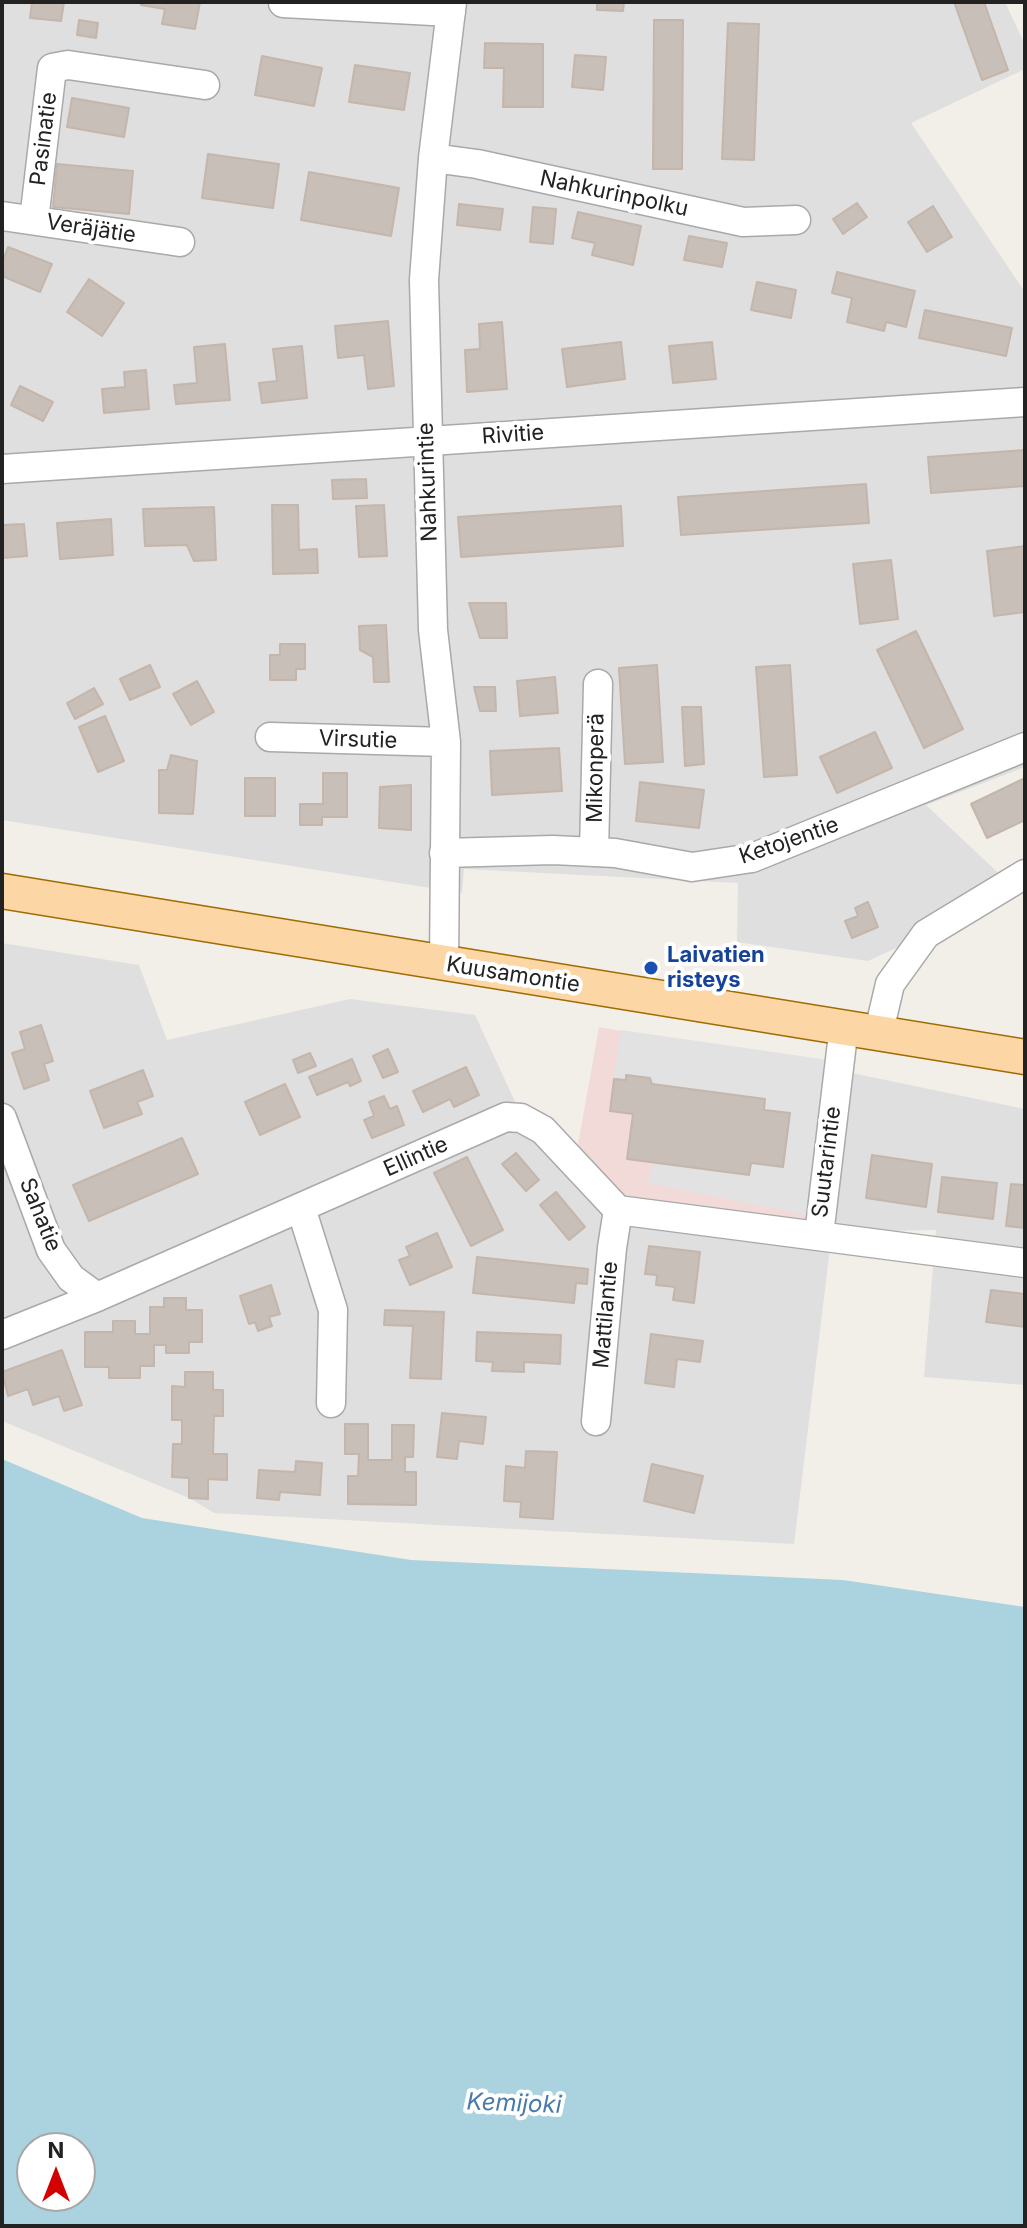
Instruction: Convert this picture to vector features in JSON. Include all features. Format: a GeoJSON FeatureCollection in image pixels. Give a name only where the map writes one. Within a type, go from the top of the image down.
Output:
{"type":"FeatureCollection","features":[{"type":"Feature","properties":{"kind":"main road","name":"Kuusamontie"},"geometry":{"type":"LineString","coordinates":[[2,891],[1025,1057]]}},
{"type":"Feature","properties":{"kind":"street"},"geometry":{"type":"LineString","coordinates":[[283,3],[452,7]]}},
{"type":"Feature","properties":{"kind":"street","name":"Nahkurintie"},"geometry":{"type":"LineString","coordinates":[[444,964],[446,742],[433,630],[424,280],[433,158],[452,7]]}},
{"type":"Feature","properties":{"kind":"street","name":"Pasinatie"},"geometry":{"type":"LineString","coordinates":[[34,220],[52,68],[68,65],[205,85]]}},
{"type":"Feature","properties":{"kind":"street","name":"Nahkurinpolku"},"geometry":{"type":"LineString","coordinates":[[433,158],[477,164],[743,222],[796,220]]}},
{"type":"Feature","properties":{"kind":"street","name":"Veräjätie"},"geometry":{"type":"LineString","coordinates":[[2,216],[180,242]]}},
{"type":"Feature","properties":{"kind":"street","name":"Rivitie"},"geometry":{"type":"LineString","coordinates":[[2,469],[1025,402]]}},
{"type":"Feature","properties":{"kind":"street","name":"Mikonperä"},"geometry":{"type":"LineString","coordinates":[[594,852],[598,684]]}},
{"type":"Feature","properties":{"kind":"street","name":"Virsutie"},"geometry":{"type":"LineString","coordinates":[[270,737],[446,742]]}},
{"type":"Feature","properties":{"kind":"street","name":"Ketojentie"},"geometry":{"type":"LineString","coordinates":[[444,853],[553,850],[615,853],[692,867],[752,858],[1025,747]]}},
{"type":"Feature","properties":{"kind":"street"},"geometry":{"type":"LineString","coordinates":[[879,1031],[890,984],[926,934],[1025,874]]}},
{"type":"Feature","properties":{"kind":"street","name":"Suutarintie"},"geometry":{"type":"LineString","coordinates":[[844,1026],[819,1235],[1025,1263]]}},
{"type":"Feature","properties":{"kind":"street","name":"Ellintie"},"geometry":{"type":"LineString","coordinates":[[2,1335],[97,1297],[506,1117],[521,1118],[543,1130],[618,1210]]}},
{"type":"Feature","properties":{"kind":"street","name":"Sahatie"},"geometry":{"type":"LineString","coordinates":[[2,1118],[51,1250],[71,1278],[97,1297]]}},
{"type":"Feature","properties":{"kind":"street"},"geometry":{"type":"LineString","coordinates":[[301,1208],[333,1310],[331,1403]]}},
{"type":"Feature","properties":{"kind":"street"},"geometry":{"type":"LineString","coordinates":[[618,1210],[819,1235]]}},
{"type":"Feature","properties":{"kind":"street","name":"Mattilantie"},"geometry":{"type":"LineString","coordinates":[[596,1421],[618,1210]]}},
{"type":"Feature","properties":{"kind":"shaded area"},"geometry":{"type":"Polygon","coordinates":[[[2,2],[1005,2],[1025,45],[1025,69],[911,123],[1025,292],[1025,767],[926,805],[1009,883],[926,934],[868,961],[737,942],[738,883],[464,869],[462,893],[2,820],[2,2]]]}},
{"type":"Feature","properties":{"kind":"shaded area"},"geometry":{"type":"Polygon","coordinates":[[[2,943],[139,965],[167,1040],[350,999],[475,1015],[517,1106],[574,1167],[852,1073],[1025,1109],[1025,1385],[924,1377],[936,1230],[832,1232],[794,1544],[214,1513],[189,1498],[2,1421],[2,943]]]}},
{"type":"Feature","properties":{"kind":"shaded area"},"geometry":{"type":"Polygon","coordinates":[[[599,1027],[852,1073],[832,1232],[609,1198],[574,1167],[599,1027]]]}},
{"type":"Feature","properties":{"kind":"shaded area"},"geometry":{"type":"Polygon","coordinates":[[[621,1030],[835,1061],[812,1216],[648,1183],[653,1162],[749,1175],[751,1163],[783,1167],[790,1113],[764,1110],[765,1099],[652,1084],[650,1078],[627,1075],[626,1080],[614,1079],[621,1030]]]}},
{"type":"Feature","properties":{"kind":"water","name":"Kemijoki"},"geometry":{"type":"Polygon","coordinates":[[[2,1459],[142,1518],[411,1560],[843,1580],[1025,1607],[1025,2226],[2,2226],[2,1459]]]}},
{"type":"Feature","properties":{"kind":"building"},"geometry":{"type":"Polygon","coordinates":[[[32,2],[64,2],[61,21],[30,18],[32,2]]]}},
{"type":"Feature","properties":{"kind":"building"},"geometry":{"type":"Polygon","coordinates":[[[141,2],[200,2],[195,29],[162,24],[165,9],[141,5],[141,2]]]}},
{"type":"Feature","properties":{"kind":"building"},"geometry":{"type":"Polygon","coordinates":[[[597,2],[624,2],[623,11],[597,10],[597,2]]]}},
{"type":"Feature","properties":{"kind":"building"},"geometry":{"type":"Polygon","coordinates":[[[954,2],[984,2],[1008,70],[982,80],[954,2]]]}},
{"type":"Feature","properties":{"kind":"building"},"geometry":{"type":"Polygon","coordinates":[[[79,20],[98,23],[96,38],[77,35],[79,20]]]}},
{"type":"Feature","properties":{"kind":"building"},"geometry":{"type":"Polygon","coordinates":[[[654,20],[683,20],[682,169],[653,169],[654,20]]]}},
{"type":"Feature","properties":{"kind":"building"},"geometry":{"type":"Polygon","coordinates":[[[728,23],[759,24],[754,160],[722,159],[728,23]]]}},
{"type":"Feature","properties":{"kind":"building"},"geometry":{"type":"Polygon","coordinates":[[[485,43],[543,44],[543,107],[503,107],[504,68],[484,68],[485,43]]]}},
{"type":"Feature","properties":{"kind":"building"},"geometry":{"type":"Polygon","coordinates":[[[575,55],[606,57],[603,90],[572,87],[575,55]]]}},
{"type":"Feature","properties":{"kind":"building"},"geometry":{"type":"Polygon","coordinates":[[[262,56],[322,68],[314,106],[255,95],[262,56]]]}},
{"type":"Feature","properties":{"kind":"building"},"geometry":{"type":"Polygon","coordinates":[[[355,65],[410,73],[404,110],[349,102],[355,65]]]}},
{"type":"Feature","properties":{"kind":"building"},"geometry":{"type":"Polygon","coordinates":[[[72,98],[129,108],[124,137],[67,127],[72,98]]]}},
{"type":"Feature","properties":{"kind":"building"},"geometry":{"type":"Polygon","coordinates":[[[208,154],[279,164],[273,208],[202,198],[208,154]]]}},
{"type":"Feature","properties":{"kind":"building"},"geometry":{"type":"Polygon","coordinates":[[[57,164],[133,171],[129,214],[53,207],[57,164]]]}},
{"type":"Feature","properties":{"kind":"building"},"geometry":{"type":"Polygon","coordinates":[[[309,172],[399,188],[391,236],[301,220],[309,172]]]}},
{"type":"Feature","properties":{"kind":"building"},"geometry":{"type":"Polygon","coordinates":[[[857,203],[867,217],[843,234],[833,219],[857,203]]]}},
{"type":"Feature","properties":{"kind":"building"},"geometry":{"type":"Polygon","coordinates":[[[459,204],[503,209],[500,230],[457,225],[459,204]]]}},
{"type":"Feature","properties":{"kind":"building"},"geometry":{"type":"Polygon","coordinates":[[[933,206],[952,237],[927,252],[908,222],[933,206]]]}},
{"type":"Feature","properties":{"kind":"building"},"geometry":{"type":"Polygon","coordinates":[[[533,207],[556,209],[553,244],[530,242],[533,207]]]}},
{"type":"Feature","properties":{"kind":"building"},"geometry":{"type":"Polygon","coordinates":[[[578,212],[641,226],[633,265],[592,255],[595,243],[572,238],[578,212]]]}},
{"type":"Feature","properties":{"kind":"building"},"geometry":{"type":"Polygon","coordinates":[[[689,236],[727,243],[722,267],[684,260],[689,236]]]}},
{"type":"Feature","properties":{"kind":"building"},"geometry":{"type":"Polygon","coordinates":[[[8,247],[52,264],[40,292],[2,276],[2,263],[8,247]]]}},
{"type":"Feature","properties":{"kind":"building"},"geometry":{"type":"Polygon","coordinates":[[[837,272],[915,291],[906,327],[886,322],[884,331],[847,322],[852,298],[832,293],[837,272]]]}},
{"type":"Feature","properties":{"kind":"building"},"geometry":{"type":"Polygon","coordinates":[[[89,279],[124,303],[102,336],[67,312],[89,279]]]}},
{"type":"Feature","properties":{"kind":"building"},"geometry":{"type":"Polygon","coordinates":[[[757,282],[796,290],[791,318],[751,310],[757,282]]]}},
{"type":"Feature","properties":{"kind":"building"},"geometry":{"type":"Polygon","coordinates":[[[925,310],[1012,328],[1006,356],[919,338],[925,310]]]}},
{"type":"Feature","properties":{"kind":"building"},"geometry":{"type":"Polygon","coordinates":[[[388,321],[394,386],[368,389],[364,355],[338,358],[335,326],[388,321]]]}},
{"type":"Feature","properties":{"kind":"building"},"geometry":{"type":"Polygon","coordinates":[[[502,322],[507,389],[467,392],[465,350],[480,349],[479,324],[502,322]]]}},
{"type":"Feature","properties":{"kind":"building"},"geometry":{"type":"Polygon","coordinates":[[[621,342],[625,379],[567,387],[562,349],[621,342]]]}},
{"type":"Feature","properties":{"kind":"building"},"geometry":{"type":"Polygon","coordinates":[[[712,342],[716,379],[673,383],[669,346],[712,342]]]}},
{"type":"Feature","properties":{"kind":"building"},"geometry":{"type":"Polygon","coordinates":[[[225,344],[230,400],[176,404],[174,385],[197,383],[194,347],[225,344]]]}},
{"type":"Feature","properties":{"kind":"building"},"geometry":{"type":"Polygon","coordinates":[[[302,346],[307,398],[262,403],[259,383],[277,381],[273,349],[302,346]]]}},
{"type":"Feature","properties":{"kind":"building"},"geometry":{"type":"Polygon","coordinates":[[[146,370],[149,409],[104,413],[102,389],[125,387],[124,372],[146,370]]]}},
{"type":"Feature","properties":{"kind":"building"},"geometry":{"type":"Polygon","coordinates":[[[20,386],[53,402],[43,421],[11,405],[20,386]]]}},
{"type":"Feature","properties":{"kind":"building"},"geometry":{"type":"Polygon","coordinates":[[[1025,450],[1025,486],[931,493],[928,457],[1025,450]]]}},
{"type":"Feature","properties":{"kind":"building"},"geometry":{"type":"Polygon","coordinates":[[[366,479],[367,498],[333,499],[332,480],[366,479]]]}},
{"type":"Feature","properties":{"kind":"building"},"geometry":{"type":"Polygon","coordinates":[[[866,484],[869,523],[681,535],[678,497],[866,484]]]}},
{"type":"Feature","properties":{"kind":"building"},"geometry":{"type":"Polygon","coordinates":[[[272,505],[298,505],[299,550],[317,549],[318,573],[273,574],[272,505]]]}},
{"type":"Feature","properties":{"kind":"building"},"geometry":{"type":"Polygon","coordinates":[[[384,505],[387,556],[359,557],[356,506],[384,505]]]}},
{"type":"Feature","properties":{"kind":"building"},"geometry":{"type":"Polygon","coordinates":[[[621,506],[623,546],[461,557],[458,517],[621,506]]]}},
{"type":"Feature","properties":{"kind":"building"},"geometry":{"type":"Polygon","coordinates":[[[214,507],[216,560],[194,561],[187,545],[145,546],[143,509],[214,507]]]}},
{"type":"Feature","properties":{"kind":"building"},"geometry":{"type":"Polygon","coordinates":[[[111,519],[113,555],[60,559],[57,523],[111,519]]]}},
{"type":"Feature","properties":{"kind":"building"},"geometry":{"type":"Polygon","coordinates":[[[24,524],[27,556],[2,558],[2,525],[24,524]]]}},
{"type":"Feature","properties":{"kind":"building"},"geometry":{"type":"Polygon","coordinates":[[[1025,546],[1025,612],[994,616],[987,551],[1025,546]]]}},
{"type":"Feature","properties":{"kind":"building"},"geometry":{"type":"Polygon","coordinates":[[[891,560],[898,619],[860,624],[853,564],[891,560]]]}},
{"type":"Feature","properties":{"kind":"building"},"geometry":{"type":"Polygon","coordinates":[[[469,603],[506,603],[507,638],[480,638],[469,603]]]}},
{"type":"Feature","properties":{"kind":"building"},"geometry":{"type":"Polygon","coordinates":[[[386,625],[389,682],[374,682],[373,657],[360,650],[359,626],[386,625]]]}},
{"type":"Feature","properties":{"kind":"building"},"geometry":{"type":"Polygon","coordinates":[[[916,631],[963,729],[924,748],[877,650],[916,631]]]}},
{"type":"Feature","properties":{"kind":"building"},"geometry":{"type":"Polygon","coordinates":[[[280,644],[305,644],[305,669],[296,669],[296,680],[270,680],[270,655],[280,655],[280,644]]]}},
{"type":"Feature","properties":{"kind":"building"},"geometry":{"type":"Polygon","coordinates":[[[150,665],[160,687],[130,700],[120,679],[150,665]]]}},
{"type":"Feature","properties":{"kind":"building"},"geometry":{"type":"Polygon","coordinates":[[[657,665],[663,762],[625,764],[619,668],[657,665]]]}},
{"type":"Feature","properties":{"kind":"building"},"geometry":{"type":"Polygon","coordinates":[[[790,665],[797,775],[764,777],[756,667],[790,665]]]}},
{"type":"Feature","properties":{"kind":"building"},"geometry":{"type":"Polygon","coordinates":[[[555,677],[558,713],[520,716],[517,681],[555,677]]]}},
{"type":"Feature","properties":{"kind":"building"},"geometry":{"type":"Polygon","coordinates":[[[197,681],[214,712],[191,725],[173,694],[197,681]]]}},
{"type":"Feature","properties":{"kind":"building"},"geometry":{"type":"Polygon","coordinates":[[[474,687],[495,687],[496,711],[480,711],[474,687]]]}},
{"type":"Feature","properties":{"kind":"building"},"geometry":{"type":"Polygon","coordinates":[[[94,688],[103,704],[75,719],[67,703],[94,688]]]}},
{"type":"Feature","properties":{"kind":"building"},"geometry":{"type":"Polygon","coordinates":[[[682,707],[701,707],[704,764],[685,766],[682,707]]]}},
{"type":"Feature","properties":{"kind":"building"},"geometry":{"type":"Polygon","coordinates":[[[105,716],[124,761],[98,772],[79,727],[105,716]]]}},
{"type":"Feature","properties":{"kind":"building"},"geometry":{"type":"Polygon","coordinates":[[[875,732],[892,768],[837,793],[820,757],[875,732]]]}},
{"type":"Feature","properties":{"kind":"building"},"geometry":{"type":"Polygon","coordinates":[[[559,748],[562,791],[492,795],[490,751],[559,748]]]}},
{"type":"Feature","properties":{"kind":"building"},"geometry":{"type":"Polygon","coordinates":[[[171,755],[197,761],[193,814],[159,813],[159,770],[167,770],[171,755]]]}},
{"type":"Feature","properties":{"kind":"building"},"geometry":{"type":"Polygon","coordinates":[[[323,773],[347,773],[347,817],[322,817],[322,825],[300,825],[300,804],[323,804],[323,773]]]}},
{"type":"Feature","properties":{"kind":"building"},"geometry":{"type":"Polygon","coordinates":[[[245,778],[275,778],[275,816],[245,816],[245,778]]]}},
{"type":"Feature","properties":{"kind":"building"},"geometry":{"type":"Polygon","coordinates":[[[1025,778],[1025,820],[987,838],[971,804],[1025,778]]]}},
{"type":"Feature","properties":{"kind":"building"},"geometry":{"type":"Polygon","coordinates":[[[640,782],[704,790],[699,828],[636,821],[640,782]]]}},
{"type":"Feature","properties":{"kind":"building"},"geometry":{"type":"Polygon","coordinates":[[[411,785],[411,830],[379,828],[380,787],[411,785]]]}},
{"type":"Feature","properties":{"kind":"building"},"geometry":{"type":"Polygon","coordinates":[[[868,902],[878,927],[852,938],[845,921],[858,916],[855,908],[868,902]]]}},
{"type":"Feature","properties":{"kind":"building"},"geometry":{"type":"Polygon","coordinates":[[[41,1025],[53,1061],[44,1064],[49,1080],[24,1089],[12,1053],[25,1049],[20,1032],[41,1025]]]}},
{"type":"Feature","properties":{"kind":"building"},"geometry":{"type":"Polygon","coordinates":[[[388,1049],[398,1072],[383,1078],[373,1056],[388,1049]]]}},
{"type":"Feature","properties":{"kind":"building"},"geometry":{"type":"Polygon","coordinates":[[[310,1053],[316,1066],[298,1073],[293,1060],[310,1053]]]}},
{"type":"Feature","properties":{"kind":"building"},"geometry":{"type":"Polygon","coordinates":[[[352,1059],[361,1081],[350,1086],[348,1082],[317,1095],[309,1077],[352,1059]]]}},
{"type":"Feature","properties":{"kind":"building"},"geometry":{"type":"Polygon","coordinates":[[[466,1067],[479,1095],[454,1107],[450,1099],[423,1112],[413,1091],[466,1067]]]}},
{"type":"Feature","properties":{"kind":"building"},"geometry":{"type":"Polygon","coordinates":[[[143,1070],[153,1096],[137,1102],[142,1114],[104,1128],[90,1091],[143,1070]]]}},
{"type":"Feature","properties":{"kind":"building"},"geometry":{"type":"Polygon","coordinates":[[[626,1075],[650,1078],[652,1084],[765,1099],[764,1110],[790,1113],[783,1167],[751,1163],[749,1175],[627,1159],[633,1114],[610,1111],[614,1079],[626,1080],[626,1075]]]}},
{"type":"Feature","properties":{"kind":"building"},"geometry":{"type":"Polygon","coordinates":[[[285,1084],[300,1117],[260,1135],[245,1102],[285,1084]]]}},
{"type":"Feature","properties":{"kind":"building"},"geometry":{"type":"Polygon","coordinates":[[[384,1096],[390,1109],[397,1106],[404,1125],[372,1138],[364,1120],[374,1116],[369,1102],[384,1096]]]}},
{"type":"Feature","properties":{"kind":"building"},"geometry":{"type":"Polygon","coordinates":[[[182,1138],[198,1174],[89,1221],[73,1185],[182,1138]]]}},
{"type":"Feature","properties":{"kind":"building"},"geometry":{"type":"Polygon","coordinates":[[[516,1153],[539,1180],[526,1191],[502,1164],[516,1153]]]}},
{"type":"Feature","properties":{"kind":"building"},"geometry":{"type":"Polygon","coordinates":[[[872,1155],[932,1164],[926,1207],[866,1198],[872,1155]]]}},
{"type":"Feature","properties":{"kind":"building"},"geometry":{"type":"Polygon","coordinates":[[[467,1157],[503,1230],[471,1246],[434,1173],[467,1157]]]}},
{"type":"Feature","properties":{"kind":"building"},"geometry":{"type":"Polygon","coordinates":[[[942,1177],[997,1183],[993,1219],[938,1212],[942,1177]]]}},
{"type":"Feature","properties":{"kind":"building"},"geometry":{"type":"Polygon","coordinates":[[[1011,1184],[1025,1185],[1025,1228],[1006,1226],[1011,1184]]]}},
{"type":"Feature","properties":{"kind":"building"},"geometry":{"type":"Polygon","coordinates":[[[556,1192],[585,1227],[569,1240],[540,1205],[556,1192]]]}},
{"type":"Feature","properties":{"kind":"building"},"geometry":{"type":"Polygon","coordinates":[[[437,1233],[452,1267],[410,1285],[399,1260],[410,1256],[406,1247],[437,1233]]]}},
{"type":"Feature","properties":{"kind":"building"},"geometry":{"type":"Polygon","coordinates":[[[649,1246],[700,1252],[694,1303],[673,1300],[675,1287],[656,1285],[657,1275],[645,1274],[649,1246]]]}},
{"type":"Feature","properties":{"kind":"building"},"geometry":{"type":"Polygon","coordinates":[[[477,1257],[588,1269],[587,1284],[576,1283],[574,1303],[473,1293],[477,1257]]]}},
{"type":"Feature","properties":{"kind":"building"},"geometry":{"type":"Polygon","coordinates":[[[271,1285],[280,1314],[269,1317],[272,1326],[258,1331],[255,1322],[249,1324],[240,1296],[271,1285]]]}},
{"type":"Feature","properties":{"kind":"building"},"geometry":{"type":"Polygon","coordinates":[[[991,1290],[1025,1294],[1025,1327],[986,1322],[991,1290]]]}},
{"type":"Feature","properties":{"kind":"building"},"geometry":{"type":"Polygon","coordinates":[[[164,1298],[186,1298],[186,1310],[202,1310],[202,1342],[189,1342],[189,1353],[166,1353],[166,1345],[154,1345],[154,1366],[140,1366],[140,1378],[109,1378],[109,1367],[85,1367],[85,1332],[113,1332],[113,1321],[135,1321],[135,1334],[150,1334],[150,1307],[164,1307],[164,1298]]]}},
{"type":"Feature","properties":{"kind":"building"},"geometry":{"type":"Polygon","coordinates":[[[385,1310],[444,1312],[441,1379],[410,1378],[413,1326],[384,1325],[385,1310]]]}},
{"type":"Feature","properties":{"kind":"building"},"geometry":{"type":"Polygon","coordinates":[[[477,1332],[561,1335],[560,1364],[524,1362],[524,1372],[492,1371],[493,1362],[476,1361],[477,1332]]]}},
{"type":"Feature","properties":{"kind":"building"},"geometry":{"type":"Polygon","coordinates":[[[651,1334],[703,1341],[700,1362],[677,1359],[674,1387],[645,1383],[651,1334]]]}},
{"type":"Feature","properties":{"kind":"building"},"geometry":{"type":"Polygon","coordinates":[[[62,1350],[82,1405],[64,1411],[59,1396],[33,1405],[28,1389],[8,1396],[2,1372],[62,1350]]]}},
{"type":"Feature","properties":{"kind":"building"},"geometry":{"type":"Polygon","coordinates":[[[185,1372],[213,1372],[213,1390],[223,1390],[223,1416],[214,1416],[213,1454],[227,1454],[227,1480],[208,1479],[208,1499],[189,1498],[189,1478],[172,1477],[173,1444],[182,1444],[182,1420],[172,1420],[172,1386],[185,1387],[185,1372]]]}},
{"type":"Feature","properties":{"kind":"building"},"geometry":{"type":"Polygon","coordinates":[[[442,1413],[486,1417],[483,1444],[459,1441],[457,1459],[437,1457],[442,1413]]]}},
{"type":"Feature","properties":{"kind":"building"},"geometry":{"type":"Polygon","coordinates":[[[345,1424],[368,1424],[368,1460],[392,1460],[392,1425],[414,1425],[413,1457],[405,1457],[405,1472],[416,1472],[416,1505],[348,1504],[348,1476],[358,1476],[359,1454],[345,1454],[345,1424]]]}},
{"type":"Feature","properties":{"kind":"building"},"geometry":{"type":"Polygon","coordinates":[[[526,1451],[557,1452],[553,1519],[520,1517],[521,1502],[504,1501],[506,1466],[525,1468],[526,1451]]]}},
{"type":"Feature","properties":{"kind":"building"},"geometry":{"type":"Polygon","coordinates":[[[296,1461],[322,1463],[320,1495],[280,1492],[279,1500],[257,1498],[259,1470],[295,1472],[296,1461]]]}},
{"type":"Feature","properties":{"kind":"building"},"geometry":{"type":"Polygon","coordinates":[[[652,1464],[703,1476],[694,1513],[644,1501],[652,1464]]]}},
{"type":"Feature","properties":{"kind":"place","name":"Laivatien risteys"},"geometry":{"type":"Point","coordinates":[651,968]}}]}
